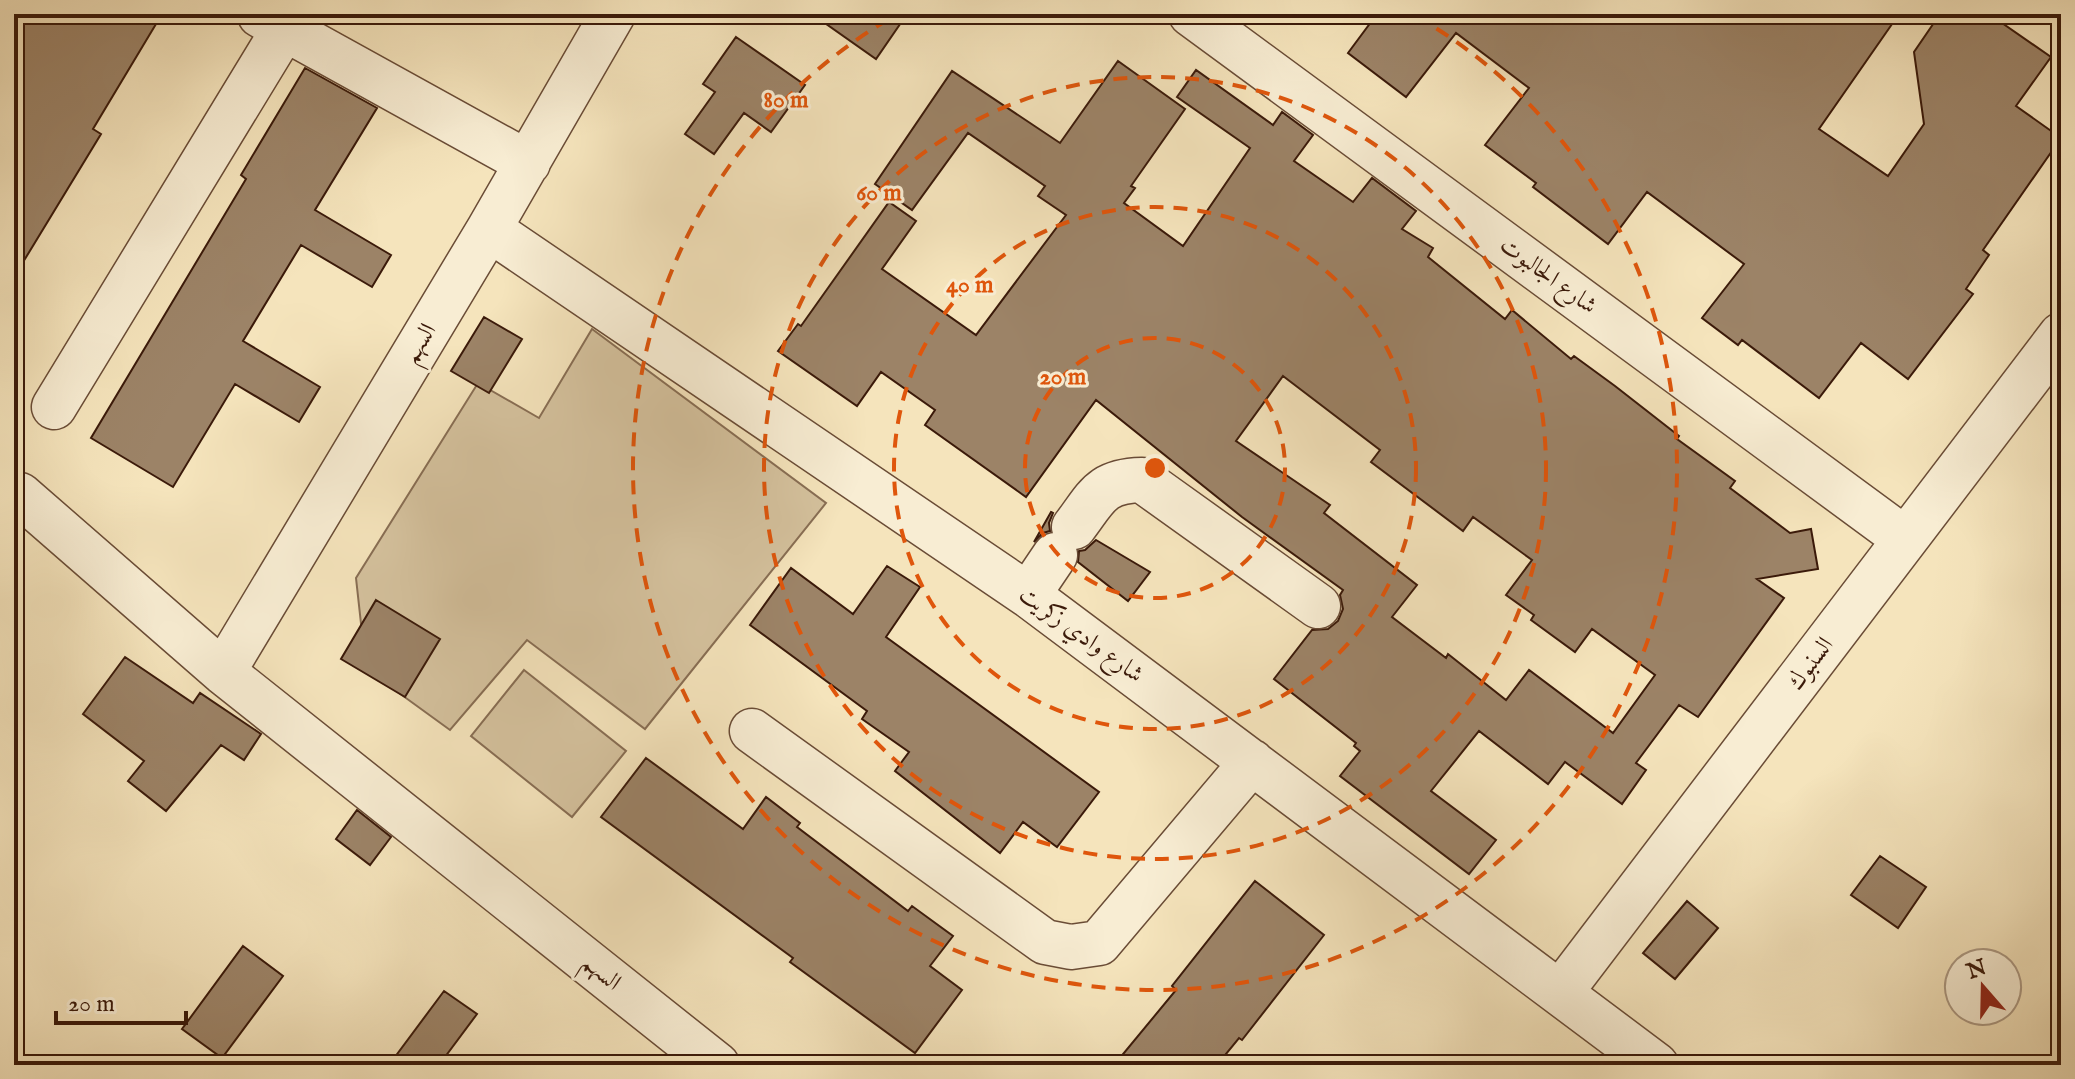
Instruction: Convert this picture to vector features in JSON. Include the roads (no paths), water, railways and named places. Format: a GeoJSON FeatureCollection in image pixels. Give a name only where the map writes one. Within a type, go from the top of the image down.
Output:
{"type":"FeatureCollection","features":[{"type":"Feature","properties":{"kind":"street","name":"السهم"},"geometry":{"type":"LineString","coordinates":[[223,672],[489,229],[613,14]]}},
{"type":"Feature","properties":{"kind":"street","name":"شارع الجالبوت"},"geometry":{"type":"LineString","coordinates":[[1191,14],[1905,539]]}},
{"type":"Feature","properties":{"kind":"street"},"geometry":{"type":"LineString","coordinates":[[54,407],[271,21],[528,163]]}},
{"type":"Feature","properties":{"kind":"street","name":"شارع وادي زكريت"},"geometry":{"type":"LineString","coordinates":[[489,229],[1028,595],[1656,1065]]}},
{"type":"Feature","properties":{"kind":"street","name":"السنبوك"},"geometry":{"type":"LineString","coordinates":[[1560,993],[2061,335]]}},
{"type":"Feature","properties":{"kind":"street"},"geometry":{"type":"LineString","coordinates":[[1028,595],[1104,488],[1121,481],[1142,480],[1318,606]]}},
{"type":"Feature","properties":{"kind":"street","name":"السهم"},"geometry":{"type":"LineString","coordinates":[[20,495],[223,672],[717,1065]]}},
{"type":"Feature","properties":{"kind":"street"},"geometry":{"type":"LineString","coordinates":[[752,731],[1045,942],[1071,947],[1099,943],[1252,762]]}}]}
